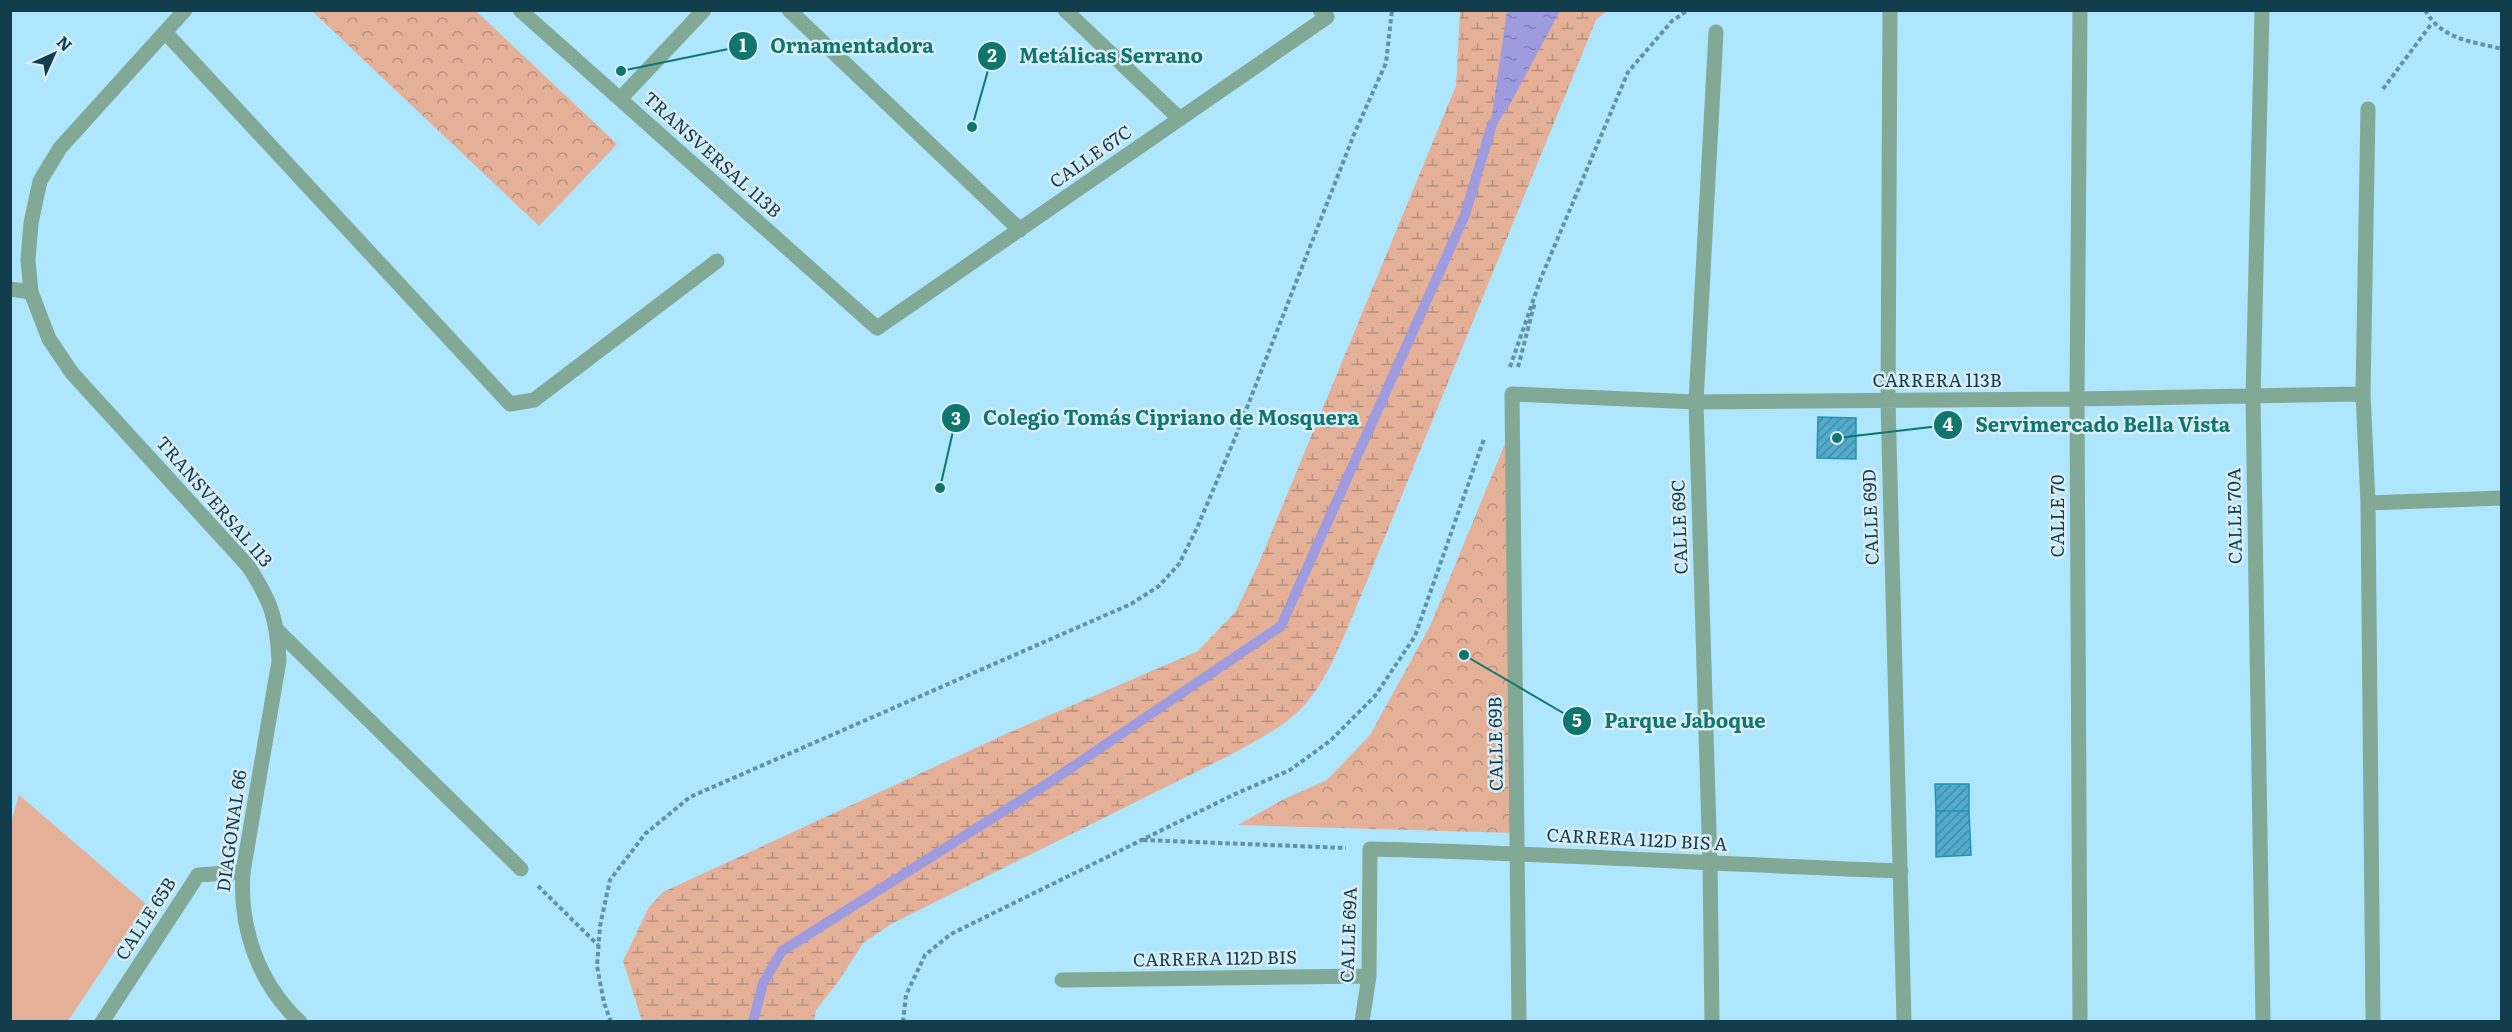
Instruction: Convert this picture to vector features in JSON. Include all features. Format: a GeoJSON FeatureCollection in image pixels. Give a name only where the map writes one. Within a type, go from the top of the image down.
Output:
{"type":"FeatureCollection","features":[{"type":"Feature","properties":{"kind":"street","name":"TRANSVERSAL 113"},"geometry":{"type":"LineString","coordinates":[[185,10],[60,148],[40,181],[31,223],[28,260],[31,292],[49,339],[72,373],[248,566],[265,592],[278,631],[520,868]]}},
{"type":"Feature","properties":{"kind":"street","name":"TRANSVERSAL 113B"},"geometry":{"type":"LineString","coordinates":[[520,10],[877,328]]}},
{"type":"Feature","properties":{"kind":"street"},"geometry":{"type":"LineString","coordinates":[[620,99],[704,10]]}},
{"type":"Feature","properties":{"kind":"street"},"geometry":{"type":"LineString","coordinates":[[789,10],[1020,230]]}},
{"type":"Feature","properties":{"kind":"street"},"geometry":{"type":"LineString","coordinates":[[1065,10],[1180,119]]}},
{"type":"Feature","properties":{"kind":"street","name":"CALLE 69D"},"geometry":{"type":"LineString","coordinates":[[1890,10],[1888,401],[1904,1022]]}},
{"type":"Feature","properties":{"kind":"street","name":"CALLE 70"},"geometry":{"type":"LineString","coordinates":[[2080,10],[2077,399],[2080,1022]]}},
{"type":"Feature","properties":{"kind":"street","name":"CALLE 70A"},"geometry":{"type":"LineString","coordinates":[[2262,10],[2253,397],[2263,1022]]}},
{"type":"Feature","properties":{"kind":"street","name":"CALLE 67C"},"geometry":{"type":"LineString","coordinates":[[877,328],[1180,119],[1324,14]]}},
{"type":"Feature","properties":{"kind":"street"},"geometry":{"type":"LineString","coordinates":[[165,32],[510,404],[534,400],[717,261]]}},
{"type":"Feature","properties":{"kind":"street","name":"CALLE 69C"},"geometry":{"type":"LineString","coordinates":[[1712,1022],[1710,864],[1696,402],[1716,32]]}},
{"type":"Feature","properties":{"kind":"street"},"geometry":{"type":"LineString","coordinates":[[2368,109],[2363,394],[2368,503],[2373,1022]]}},
{"type":"Feature","properties":{"kind":"street"},"geometry":{"type":"LineString","coordinates":[[10,289],[31,292]]}},
{"type":"Feature","properties":{"kind":"street","name":"CARRERA 113B"},"geometry":{"type":"LineString","coordinates":[[1512,394],[1696,402],[2363,394]]}},
{"type":"Feature","properties":{"kind":"street","name":"CALLE 69B"},"geometry":{"type":"LineString","coordinates":[[1512,394],[1519,1022]]}},
{"type":"Feature","properties":{"kind":"street"},"geometry":{"type":"LineString","coordinates":[[2368,503],[2502,498]]}},
{"type":"Feature","properties":{"kind":"street","name":"DIAGONAL 66"},"geometry":{"type":"LineString","coordinates":[[278,631],[279,661],[243,872],[241,898],[253,952],[269,985],[300,1022]]}},
{"type":"Feature","properties":{"kind":"street","name":"CARRERA 112D BIS A"},"geometry":{"type":"LineString","coordinates":[[1370,849],[1517,852],[1710,864],[1901,871]]}},
{"type":"Feature","properties":{"kind":"street","name":"CALLE 69A"},"geometry":{"type":"LineString","coordinates":[[1362,1022],[1369,976],[1370,849]]}},
{"type":"Feature","properties":{"kind":"street","name":"CALLE 65B"},"geometry":{"type":"LineString","coordinates":[[102,1022],[198,875],[243,872]]}},
{"type":"Feature","properties":{"kind":"street","name":"CARRERA 112D BIS"},"geometry":{"type":"LineString","coordinates":[[1062,980],[1369,976]]}},
{"type":"Feature","properties":{"kind":"path"},"geometry":{"type":"LineString","coordinates":[[611,1022],[604,1003],[597,966],[600,926],[610,880],[645,834],[690,797],[1131,604],[1159,586],[1179,564],[1235,438],[1355,132],[1386,63],[1392,10]]}},
{"type":"Feature","properties":{"kind":"path"},"geometry":{"type":"LineString","coordinates":[[1509,367],[1541,278],[1628,72],[1672,21],[1688,10]]}},
{"type":"Feature","properties":{"kind":"path"},"geometry":{"type":"LineString","coordinates":[[2425,10],[2432,23],[2450,36],[2502,49]]}},
{"type":"Feature","properties":{"kind":"path"},"geometry":{"type":"LineString","coordinates":[[2368,109],[2432,23]]}},
{"type":"Feature","properties":{"kind":"path"},"geometry":{"type":"LineString","coordinates":[[1512,394],[1541,278]]}},
{"type":"Feature","properties":{"kind":"path"},"geometry":{"type":"LineString","coordinates":[[903,1022],[906,995],[925,955],[951,933],[1290,770],[1330,741],[1375,696],[1415,636],[1486,435]]}},
{"type":"Feature","properties":{"kind":"path"},"geometry":{"type":"LineString","coordinates":[[1142,840],[1370,849]]}},
{"type":"Feature","properties":{"kind":"path"},"geometry":{"type":"LineString","coordinates":[[520,868],[598,945]]}},
{"type":"Feature","properties":{"kind":"green space"},"geometry":{"type":"Polygon","coordinates":[[[312,11],[476,11],[617,144],[539,226],[312,11]]]}},
{"type":"Feature","properties":{"kind":"green space"},"geometry":{"type":"Polygon","coordinates":[[[1460,11],[1607,11],[1596,20],[1343,638],[1327,671],[1307,702],[1281,725],[1230,755],[893,923],[863,943],[840,979],[816,1010],[814,1021],[642,1021],[623,961],[649,907],[663,892],[1008,733],[1198,651],[1236,611],[1258,565],[1456,86],[1460,11]]]}},
{"type":"Feature","properties":{"kind":"green space"},"geometry":{"type":"Polygon","coordinates":[[[1509,434],[1514,833],[1238,825],[1282,800],[1327,780],[1370,735],[1430,626],[1509,434]]]}},
{"type":"Feature","properties":{"kind":"green space"},"geometry":{"type":"Polygon","coordinates":[[[19,795],[146,904],[68,1021],[11,1021],[10,826],[19,795]]]}},
{"type":"Feature","properties":{"kind":"water"},"geometry":{"type":"Polygon","coordinates":[[[1507,11],[1560,11],[1510,104],[1489,136],[1507,11]]]}},
{"type":"Feature","properties":{"kind":"building"},"geometry":{"type":"Polygon","coordinates":[[[1818,417],[1856,418],[1856,459],[1817,458],[1818,417]]]}},
{"type":"Feature","properties":{"kind":"building"},"geometry":{"type":"Polygon","coordinates":[[[1935,784],[1969,784],[1969,811],[1936,811],[1935,784]]]}},
{"type":"Feature","properties":{"kind":"building"},"geometry":{"type":"Polygon","coordinates":[[[1936,811],[1969,811],[1971,855],[1936,857],[1936,811]]]}},
{"type":"Feature","properties":{"kind":"waterway"},"geometry":{"type":"LineString","coordinates":[[753,1022],[763,983],[782,951],[1050,782],[1281,626],[1465,215],[1492,124]]}},
{"type":"Feature","properties":{"kind":"place","name":"Ornamentadora"},"geometry":{"type":"Point","coordinates":[621,71]}},
{"type":"Feature","properties":{"kind":"place","name":"Metálicas Serrano"},"geometry":{"type":"Point","coordinates":[972,127]}},
{"type":"Feature","properties":{"kind":"place","name":"Servimercado Bella Vista"},"geometry":{"type":"Point","coordinates":[1837,438]}},
{"type":"Feature","properties":{"kind":"place","name":"Colegio Tomás Cipriano de Mosquera"},"geometry":{"type":"Point","coordinates":[940,488]}},
{"type":"Feature","properties":{"kind":"place","name":"Parque Jaboque"},"geometry":{"type":"Point","coordinates":[1464,655]}}]}
